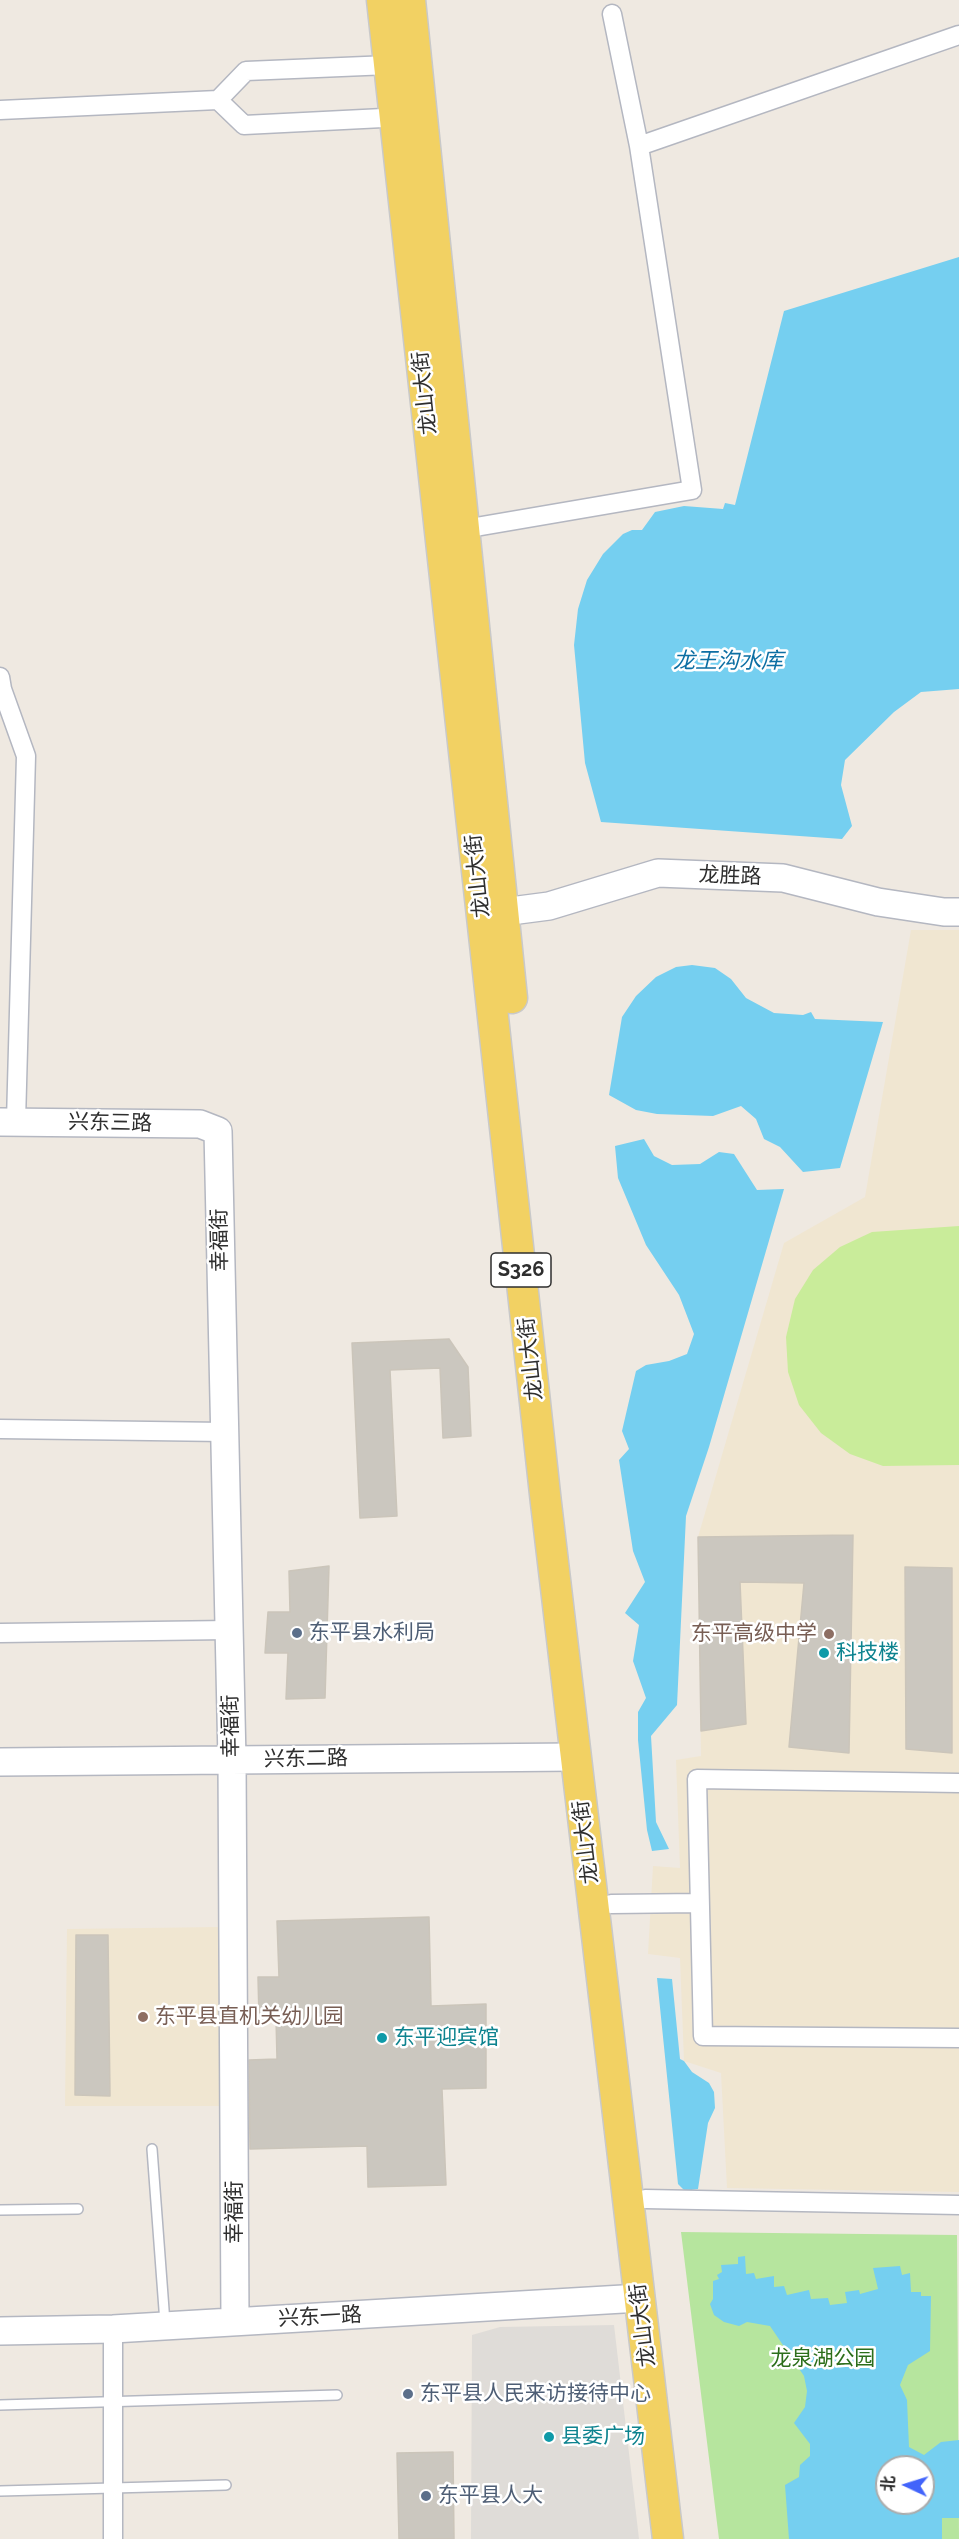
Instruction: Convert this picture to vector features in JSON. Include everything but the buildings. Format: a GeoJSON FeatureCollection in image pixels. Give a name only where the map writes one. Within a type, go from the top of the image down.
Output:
{"type":"FeatureCollection","features":[{"type":"Feature","properties":{"kind":"main road","name":"龙山大街"},"geometry":{"type":"LineString","coordinates":[[382,0],[389,65],[408,117],[464,529],[563,1501],[685,2539]]}},
{"type":"Feature","properties":{"kind":"main road","name":"龙山大街"},"geometry":{"type":"LineString","coordinates":[[410,0],[408,117],[576,1757],[668,2539]]}},
{"type":"Feature","properties":{"kind":"street"},"geometry":{"type":"LineString","coordinates":[[464,529],[692,490],[639,146],[612,14]]}},
{"type":"Feature","properties":{"kind":"street"},"geometry":{"type":"LineString","coordinates":[[639,146],[959,35]]}},
{"type":"Feature","properties":{"kind":"street"},"geometry":{"type":"LineString","coordinates":[[0,110],[218,100],[246,71],[389,65]]}},
{"type":"Feature","properties":{"kind":"street"},"geometry":{"type":"LineString","coordinates":[[218,100],[244,125],[408,117]]}},
{"type":"Feature","properties":{"kind":"street"},"geometry":{"type":"LineString","coordinates":[[0,677],[2,689],[26,756],[8,1122]]}},
{"type":"Feature","properties":{"kind":"street","name":"龙胜路"},"geometry":{"type":"LineString","coordinates":[[503,912],[549,906],[658,873],[783,878],[879,902],[944,912],[959,912]]}},
{"type":"Feature","properties":{"kind":"street","name":"兴东三路"},"geometry":{"type":"LineString","coordinates":[[8,1122],[200,1124],[218,1131]]}},
{"type":"Feature","properties":{"kind":"street","name":"幸福街"},"geometry":{"type":"LineString","coordinates":[[218,1131],[232,1760],[236,2321]]}},
{"type":"Feature","properties":{"kind":"street"},"geometry":{"type":"LineString","coordinates":[[0,1429],[225,1432]]}},
{"type":"Feature","properties":{"kind":"street"},"geometry":{"type":"LineString","coordinates":[[0,1633],[229,1630]]}},
{"type":"Feature","properties":{"kind":"street","name":"兴东二路"},"geometry":{"type":"LineString","coordinates":[[0,1762],[576,1757]]}},
{"type":"Feature","properties":{"kind":"street"},"geometry":{"type":"LineString","coordinates":[[959,1783],[697,1779],[703,2036],[959,2038]]}},
{"type":"Feature","properties":{"kind":"street"},"geometry":{"type":"LineString","coordinates":[[611,1904],[699,1903]]}},
{"type":"Feature","properties":{"kind":"street"},"geometry":{"type":"LineString","coordinates":[[645,2199],[959,2205]]}},
{"type":"Feature","properties":{"kind":"street","name":"兴东一路"},"geometry":{"type":"LineString","coordinates":[[0,2331],[113,2328],[640,2298]]}},
{"type":"Feature","properties":{"kind":"street"},"geometry":{"type":"LineString","coordinates":[[113,2328],[114,2539]]}},
{"type":"Feature","properties":{"kind":"lane"},"geometry":{"type":"LineString","coordinates":[[152,2149],[165,2325]]}},
{"type":"Feature","properties":{"kind":"lane"},"geometry":{"type":"LineString","coordinates":[[0,2210],[78,2209]]}},
{"type":"Feature","properties":{"kind":"lane"},"geometry":{"type":"LineString","coordinates":[[0,2405],[337,2395]]}},
{"type":"Feature","properties":{"kind":"lane"},"geometry":{"type":"LineString","coordinates":[[0,2491],[226,2485]]}},
{"type":"Feature","properties":{"kind":"shaded area","name":"东平高级中学"},"geometry":{"type":"Polygon","coordinates":[[[911,930],[959,930],[959,2192],[727,2188],[721,2073],[684,2061],[680,1958],[648,1954],[653,1866],[680,1868],[676,1760],[701,1756],[698,1537],[784,1243],[865,1197],[911,930]]]}},
{"type":"Feature","properties":{"kind":"shaded area","name":"东平县直机关幼儿园"},"geometry":{"type":"Polygon","coordinates":[[[220,1927],[221,2106],[65,2106],[67,1929],[220,1927]]]}},
{"type":"Feature","properties":{"kind":"shaded area","name":"县委广场"},"geometry":{"type":"Polygon","coordinates":[[[614,2325],[639,2539],[471,2539],[472,2335],[500,2327],[614,2325]]]}},
{"type":"Feature","properties":{"kind":"green space"},"geometry":{"type":"Polygon","coordinates":[[[959,1226],[959,1465],[883,1466],[850,1454],[821,1433],[799,1405],[788,1372],[786,1337],[795,1299],[813,1270],[840,1247],[872,1232],[959,1226]]]}},
{"type":"Feature","properties":{"kind":"green space","name":"龙泉湖公园"},"geometry":{"type":"Polygon","coordinates":[[[681,2232],[957,2235],[959,2539],[719,2539],[681,2232]]]}},
{"type":"Feature","properties":{"kind":"water","name":"龙王沟水库"},"geometry":{"type":"Polygon","coordinates":[[[959,257],[959,689],[921,692],[894,712],[845,760],[841,785],[852,826],[842,839],[601,822],[585,763],[574,645],[578,609],[587,580],[603,554],[623,534],[632,530],[642,530],[655,512],[684,506],[723,509],[725,503],[735,505],[784,311],[959,257]]]}},
{"type":"Feature","properties":{"kind":"water"},"geometry":{"type":"Polygon","coordinates":[[[692,965],[715,968],[731,979],[746,998],[774,1013],[803,1015],[811,1012],[815,1019],[883,1022],[840,1168],[803,1172],[780,1147],[764,1139],[756,1119],[741,1106],[713,1116],[657,1114],[636,1110],[609,1095],[622,1017],[636,996],[656,977],[676,967],[692,965]]]}},
{"type":"Feature","properties":{"kind":"water"},"geometry":{"type":"Polygon","coordinates":[[[644,1139],[654,1156],[672,1165],[700,1164],[719,1152],[734,1154],[757,1190],[784,1189],[709,1447],[686,1516],[677,1705],[651,1736],[656,1822],[669,1849],[652,1851],[647,1830],[638,1740],[638,1712],[646,1698],[633,1661],[639,1625],[625,1613],[645,1582],[633,1551],[619,1460],[629,1449],[622,1431],[636,1371],[646,1365],[669,1361],[687,1354],[694,1334],[679,1295],[646,1245],[618,1178],[615,1146],[644,1139]]]}},
{"type":"Feature","properties":{"kind":"water"},"geometry":{"type":"Polygon","coordinates":[[[657,1978],[672,1979],[680,2059],[692,2072],[709,2083],[714,2092],[715,2108],[708,2123],[698,2189],[685,2191],[678,2184],[657,1978]]]}},
{"type":"Feature","properties":{"kind":"water"},"geometry":{"type":"Polygon","coordinates":[[[745,2256],[746,2274],[754,2273],[756,2279],[774,2276],[774,2287],[784,2286],[787,2295],[809,2290],[811,2299],[828,2298],[830,2305],[847,2303],[845,2292],[859,2290],[860,2294],[878,2289],[873,2268],[900,2266],[902,2275],[910,2273],[911,2292],[921,2292],[921,2296],[931,2296],[930,2351],[908,2365],[900,2385],[907,2400],[909,2447],[924,2455],[941,2442],[959,2440],[959,2518],[942,2518],[942,2539],[789,2539],[785,2485],[799,2477],[800,2465],[810,2456],[810,2444],[794,2423],[805,2407],[807,2391],[804,2376],[770,2326],[747,2322],[739,2326],[724,2322],[714,2315],[710,2304],[713,2299],[713,2281],[719,2279],[717,2275],[722,2272],[721,2265],[738,2264],[738,2257],[745,2256]]]}},
{"type":"Feature","properties":{"kind":"place","name":"东平县水利局"},"geometry":{"type":"Point","coordinates":[297,1633]}},
{"type":"Feature","properties":{"kind":"place","name":"东平高级中学"},"geometry":{"type":"Point","coordinates":[829,1634]}},
{"type":"Feature","properties":{"kind":"place","name":"科技楼"},"geometry":{"type":"Point","coordinates":[824,1653]}},
{"type":"Feature","properties":{"kind":"place","name":"东平县直机关幼儿园"},"geometry":{"type":"Point","coordinates":[143,2017]}},
{"type":"Feature","properties":{"kind":"place","name":"东平迎宾馆"},"geometry":{"type":"Point","coordinates":[382,2038]}},
{"type":"Feature","properties":{"kind":"place","name":"东平县人民来访接待中心"},"geometry":{"type":"Point","coordinates":[408,2394]}},
{"type":"Feature","properties":{"kind":"place","name":"县委广场"},"geometry":{"type":"Point","coordinates":[549,2437]}},
{"type":"Feature","properties":{"kind":"place","name":"东平县人大"},"geometry":{"type":"Point","coordinates":[426,2496]}}]}
